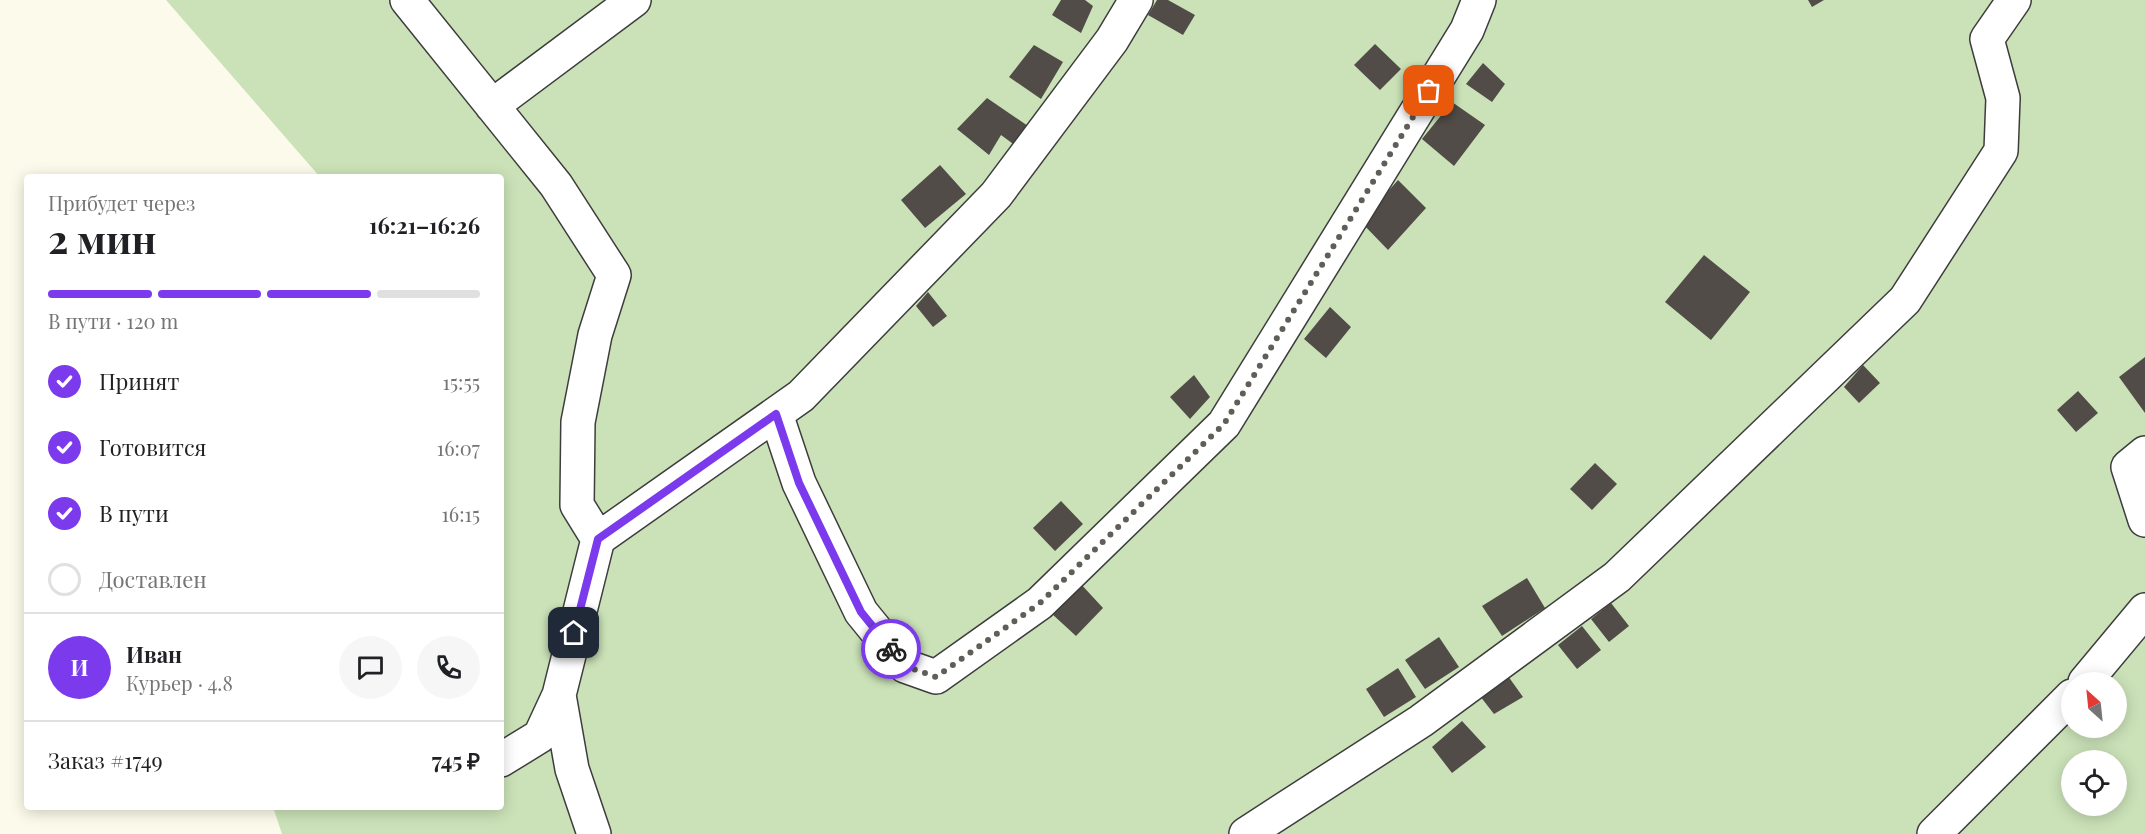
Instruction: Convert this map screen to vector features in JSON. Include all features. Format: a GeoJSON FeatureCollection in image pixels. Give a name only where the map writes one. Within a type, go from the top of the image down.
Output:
{"type":"FeatureCollection","features":[{"type":"Feature","properties":{"kind":"lane"},"geometry":{"type":"LineString","coordinates":[[407,0],[555,185],[614,275],[595,335],[579,422],[577,505],[598,539]]}},
{"type":"Feature","properties":{"kind":"lane"},"geometry":{"type":"LineString","coordinates":[[492,106],[634,0]]}},
{"type":"Feature","properties":{"kind":"lane"},"geometry":{"type":"LineString","coordinates":[[504,758],[540,736],[559,695],[598,539],[801,396],[996,195],[1112,40],[1137,0]]}},
{"type":"Feature","properties":{"kind":"lane"},"geometry":{"type":"LineString","coordinates":[[776,414],[799,483],[861,612],[905,666],[936,677],[1040,603],[1224,424],[1467,30],[1479,0]]}},
{"type":"Feature","properties":{"kind":"lane"},"geometry":{"type":"LineString","coordinates":[[1246,834],[1421,721],[1617,577],[1905,300],[2001,151],[2003,98],[1987,39],[2014,0]]}},
{"type":"Feature","properties":{"kind":"lane"},"geometry":{"type":"LineString","coordinates":[[2145,453],[2128,467],[2145,520]]}},
{"type":"Feature","properties":{"kind":"lane"},"geometry":{"type":"LineString","coordinates":[[2093,672],[2145,610]]}},
{"type":"Feature","properties":{"kind":"lane"},"geometry":{"type":"LineString","coordinates":[[559,695],[572,769],[594,834]]}},
{"type":"Feature","properties":{"kind":"lane"},"geometry":{"type":"LineString","coordinates":[[1934,834],[2061,707]]}},
{"type":"Feature","properties":{"kind":"green space"},"geometry":{"type":"Polygon","coordinates":[[[166,0],[2145,0],[2145,834],[282,834],[274,810],[504,810],[504,174],[317,174],[166,0]]]}},
{"type":"Feature","properties":{"kind":"building"},"geometry":{"type":"Polygon","coordinates":[[[1061,0],[1085,0],[1093,6],[1081,33],[1052,15],[1061,0]]]}},
{"type":"Feature","properties":{"kind":"building"},"geometry":{"type":"Polygon","coordinates":[[[1157,0],[1168,0],[1195,15],[1183,35],[1148,15],[1157,0]]]}},
{"type":"Feature","properties":{"kind":"building"},"geometry":{"type":"Polygon","coordinates":[[[1808,0],[1824,0],[1812,7],[1808,0]]]}},
{"type":"Feature","properties":{"kind":"building"},"geometry":{"type":"Polygon","coordinates":[[[1375,44],[1401,69],[1380,90],[1354,65],[1375,44]]]}},
{"type":"Feature","properties":{"kind":"building"},"geometry":{"type":"Polygon","coordinates":[[[1034,45],[1063,62],[1041,99],[1009,77],[1034,45]]]}},
{"type":"Feature","properties":{"kind":"building"},"geometry":{"type":"Polygon","coordinates":[[[1483,63],[1505,84],[1492,102],[1466,84],[1483,63]]]}},
{"type":"Feature","properties":{"kind":"building"},"geometry":{"type":"Polygon","coordinates":[[[987,98],[1028,126],[1016,146],[1001,135],[989,155],[957,129],[987,98]]]}},
{"type":"Feature","properties":{"kind":"building"},"geometry":{"type":"Polygon","coordinates":[[[1452,102],[1485,125],[1454,166],[1422,139],[1452,102]]]}},
{"type":"Feature","properties":{"kind":"building"},"geometry":{"type":"Polygon","coordinates":[[[940,165],[966,194],[925,228],[901,200],[940,165]]]}},
{"type":"Feature","properties":{"kind":"building"},"geometry":{"type":"Polygon","coordinates":[[[1398,180],[1426,208],[1388,250],[1361,222],[1398,180]]]}},
{"type":"Feature","properties":{"kind":"building"},"geometry":{"type":"Polygon","coordinates":[[[1704,255],[1750,292],[1711,340],[1665,302],[1704,255]]]}},
{"type":"Feature","properties":{"kind":"building"},"geometry":{"type":"Polygon","coordinates":[[[928,292],[947,316],[933,327],[916,306],[928,292]]]}},
{"type":"Feature","properties":{"kind":"building"},"geometry":{"type":"Polygon","coordinates":[[[1330,307],[1351,327],[1326,358],[1304,339],[1330,307]]]}},
{"type":"Feature","properties":{"kind":"building"},"geometry":{"type":"Polygon","coordinates":[[[2145,357],[2145,413],[2119,377],[2145,357]]]}},
{"type":"Feature","properties":{"kind":"building"},"geometry":{"type":"Polygon","coordinates":[[[1863,365],[1880,383],[1859,403],[1844,387],[1863,365]]]}},
{"type":"Feature","properties":{"kind":"building"},"geometry":{"type":"Polygon","coordinates":[[[1194,375],[1210,397],[1190,419],[1170,397],[1194,375]]]}},
{"type":"Feature","properties":{"kind":"building"},"geometry":{"type":"Polygon","coordinates":[[[2078,391],[2098,413],[2076,432],[2057,410],[2078,391]]]}},
{"type":"Feature","properties":{"kind":"building"},"geometry":{"type":"Polygon","coordinates":[[[1595,463],[1617,484],[1592,510],[1570,489],[1595,463]]]}},
{"type":"Feature","properties":{"kind":"building"},"geometry":{"type":"Polygon","coordinates":[[[1061,501],[1083,524],[1055,551],[1033,528],[1061,501]]]}},
{"type":"Feature","properties":{"kind":"building"},"geometry":{"type":"Polygon","coordinates":[[[1527,578],[1545,608],[1502,636],[1482,606],[1527,578]]]}},
{"type":"Feature","properties":{"kind":"building"},"geometry":{"type":"Polygon","coordinates":[[[1079,582],[1103,608],[1076,636],[1051,613],[1079,582]]]}},
{"type":"Feature","properties":{"kind":"building"},"geometry":{"type":"Polygon","coordinates":[[[1611,603],[1629,626],[1609,642],[1591,619],[1611,603]]]}},
{"type":"Feature","properties":{"kind":"building"},"geometry":{"type":"Polygon","coordinates":[[[1582,626],[1601,650],[1577,669],[1558,645],[1582,626]]]}},
{"type":"Feature","properties":{"kind":"building"},"geometry":{"type":"Polygon","coordinates":[[[1439,637],[1459,667],[1425,689],[1405,660],[1439,637]]]}},
{"type":"Feature","properties":{"kind":"building"},"geometry":{"type":"Polygon","coordinates":[[[1398,668],[1416,697],[1384,717],[1366,689],[1398,668]]]}},
{"type":"Feature","properties":{"kind":"building"},"geometry":{"type":"Polygon","coordinates":[[[1508,676],[1523,697],[1494,714],[1480,696],[1508,676]]]}},
{"type":"Feature","properties":{"kind":"building"},"geometry":{"type":"Polygon","coordinates":[[[1462,721],[1486,747],[1452,773],[1432,747],[1462,721]]]}},
{"type":"Feature","properties":{"kind":"way so far"},"geometry":{"type":"LineString","coordinates":[[891,649],[905,666],[936,677],[1040,603],[1224,424],[1429,91]]}},
{"type":"Feature","properties":{"kind":"route"},"geometry":{"type":"LineString","coordinates":[[574,633],[598,539],[776,414],[799,483],[861,612],[891,649]]}}]}
